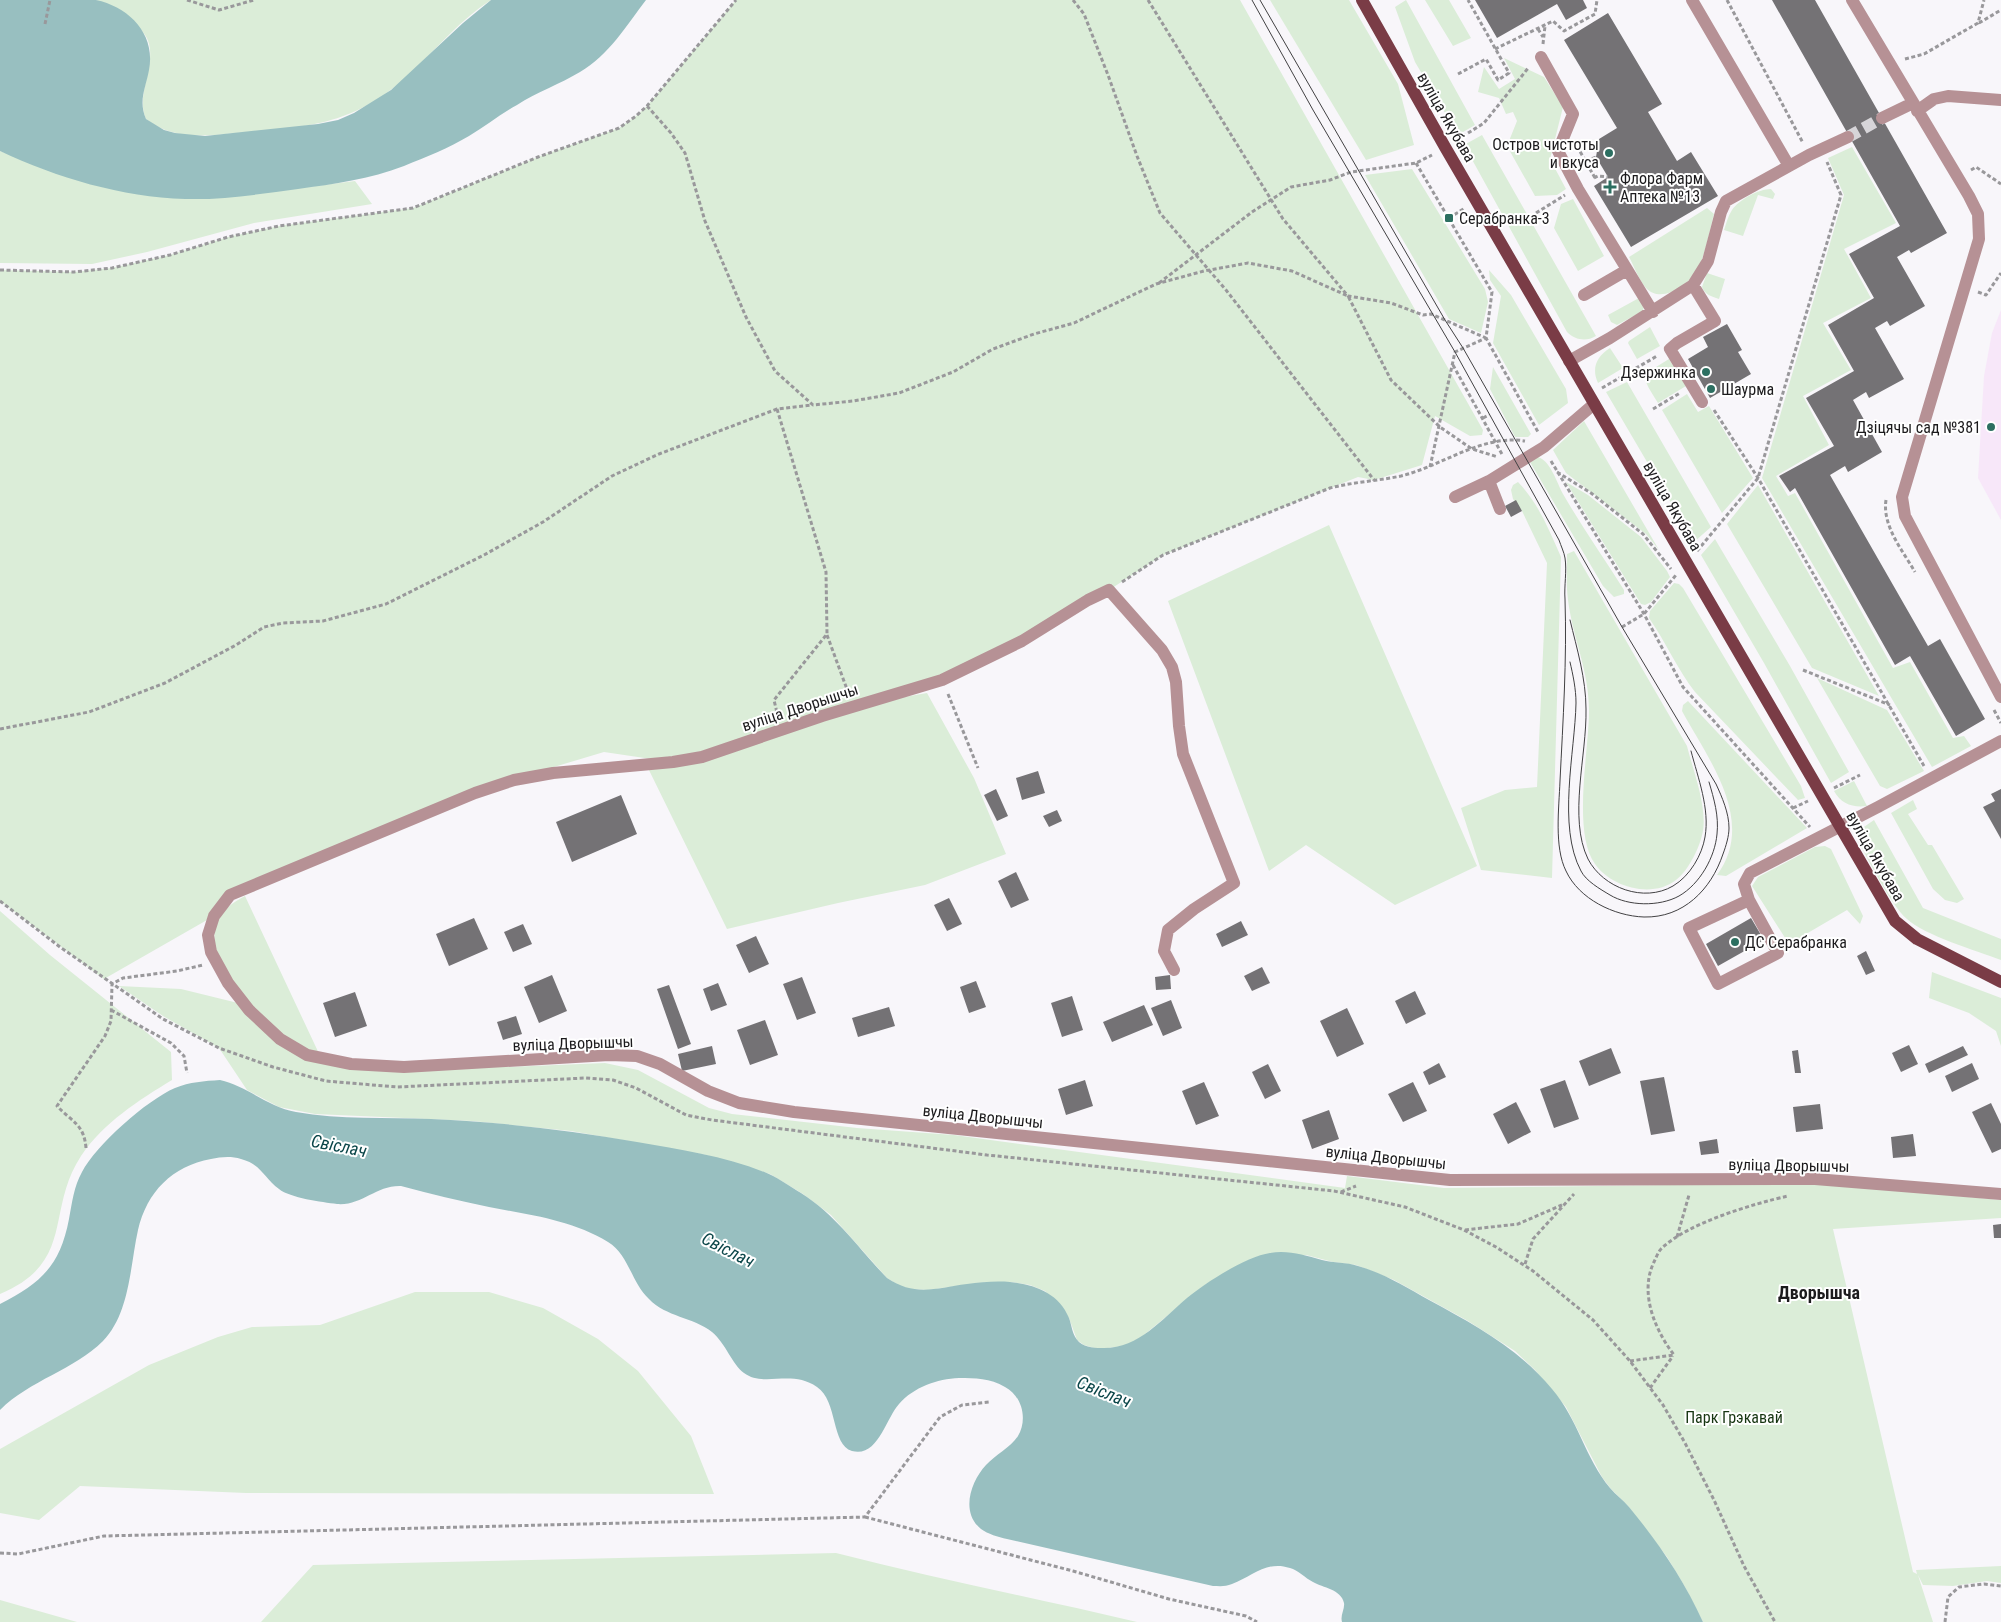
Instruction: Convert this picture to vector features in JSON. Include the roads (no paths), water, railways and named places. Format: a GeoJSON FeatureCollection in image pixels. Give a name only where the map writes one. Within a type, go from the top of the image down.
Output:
{"type":"FeatureCollection","features":[{"type":"Feature","properties":{"kind":"main road","name":"вуліца Якубава"},"geometry":{"type":"LineString","coordinates":[[1362,0],[1594,404],[1896,921],[1917,939],[2001,982]]}},
{"type":"Feature","properties":{"kind":"street"},"geometry":{"type":"LineString","coordinates":[[1692,0],[1789,166]]}},
{"type":"Feature","properties":{"kind":"street"},"geometry":{"type":"LineString","coordinates":[[1852,0],[1978,214],[1979,239],[1902,497],[1905,516],[1996,701]]}},
{"type":"Feature","properties":{"kind":"street"},"geometry":{"type":"LineString","coordinates":[[1541,57],[1573,114],[1558,151],[1578,188],[1653,312]]}},
{"type":"Feature","properties":{"kind":"street"},"geometry":{"type":"LineString","coordinates":[[1882,118],[1934,99],[1948,96],[2001,100]]}},
{"type":"Feature","properties":{"kind":"street"},"geometry":{"type":"LineString","coordinates":[[1569,360],[1653,312],[1693,285],[1708,260],[1721,212],[1726,201],[1809,155],[1848,137]]}},
{"type":"Feature","properties":{"kind":"street"},"geometry":{"type":"LineString","coordinates":[[1584,295],[1627,270]]}},
{"type":"Feature","properties":{"kind":"street"},"geometry":{"type":"LineString","coordinates":[[1693,285],[1714,321],[1670,349],[1692,386],[1706,403]]}},
{"type":"Feature","properties":{"kind":"street"},"geometry":{"type":"LineString","coordinates":[[1455,497],[1489,481],[1544,446],[1594,404]]}},
{"type":"Feature","properties":{"kind":"street"},"geometry":{"type":"LineString","coordinates":[[1489,481],[1500,509]]}},
{"type":"Feature","properties":{"kind":"street","name":"вуліца Дворышчы"},"geometry":{"type":"LineString","coordinates":[[1174,970],[1164,952],[1168,930],[1194,909],[1234,883],[1183,754],[1176,682],[1172,668],[1162,650],[1109,590],[1088,600],[1022,641],[942,680],[853,706],[702,757],[673,762],[553,773],[514,780],[457,800],[230,895],[214,916],[208,935],[211,952],[228,982],[249,1010],[280,1039],[307,1055],[351,1064],[404,1067],[609,1055],[637,1056],[660,1064],[708,1090],[739,1103],[794,1112],[1450,1180],[1815,1179],[2001,1194]]}},
{"type":"Feature","properties":{"kind":"street"},"geometry":{"type":"LineString","coordinates":[[1749,900],[1689,928],[1718,984],[1778,953],[1749,900],[1744,884],[1750,873],[2001,741]]}},
{"type":"Feature","properties":{"kind":"water"},"geometry":{"type":"Polygon","coordinates":[[[0,0],[96,0],[119,9],[138,24],[148,45],[150,57],[149,70],[143,94],[146,119],[164,130],[205,136],[318,124],[338,120],[354,113],[391,90],[463,23],[491,0],[646,0],[608,49],[590,65],[525,100],[469,136],[437,152],[391,171],[352,180],[256,195],[185,199],[138,194],[90,184],[44,170],[0,151],[0,0]]]}},
{"type":"Feature","properties":{"kind":"water","name":"Свіслач"},"geometry":{"type":"Polygon","coordinates":[[[220,1080],[239,1087],[276,1106],[313,1115],[457,1120],[534,1127],[637,1142],[704,1154],[737,1163],[773,1176],[814,1202],[836,1222],[887,1278],[897,1284],[907,1288],[926,1290],[994,1282],[1028,1285],[1045,1291],[1059,1302],[1065,1309],[1079,1342],[1091,1347],[1117,1347],[1139,1338],[1204,1285],[1238,1265],[1261,1255],[1277,1252],[1290,1253],[1367,1269],[1403,1285],[1479,1328],[1510,1349],[1539,1374],[1569,1413],[1601,1476],[1640,1520],[1670,1562],[1688,1591],[1703,1622],[1342,1622],[1344,1603],[1342,1598],[1336,1592],[1313,1582],[1290,1568],[1274,1566],[1260,1570],[1229,1585],[1213,1586],[990,1534],[981,1529],[971,1514],[969,1505],[972,1488],[976,1479],[990,1461],[1015,1440],[1023,1422],[1022,1408],[1016,1396],[999,1384],[982,1379],[959,1378],[942,1380],[926,1385],[912,1393],[899,1404],[875,1443],[861,1452],[852,1451],[845,1447],[841,1440],[828,1402],[824,1394],[817,1387],[797,1379],[760,1379],[744,1373],[712,1332],[697,1323],[663,1310],[656,1305],[638,1285],[621,1254],[615,1247],[580,1228],[550,1219],[434,1195],[401,1186],[384,1189],[346,1204],[306,1199],[284,1192],[274,1185],[253,1164],[234,1157],[211,1159],[197,1163],[184,1168],[163,1183],[142,1216],[128,1288],[119,1317],[112,1330],[103,1341],[79,1360],[25,1391],[0,1410],[0,1304],[27,1288],[54,1261],[65,1235],[77,1183],[89,1161],[123,1124],[151,1102],[186,1084],[220,1080]]]}},
{"type":"Feature","properties":{"kind":"tunnel"},"geometry":{"type":"LineString","coordinates":[[1848,137],[1882,118]]}},
{"type":"Feature","properties":{"kind":"tram line"},"geometry":{"type":"LineString","coordinates":[[1252,0],[1313,110],[1455,352],[1559,540],[1563,551],[1566,568],[1565,667],[1558,827],[1560,851],[1566,871],[1579,890],[1588,898],[1610,909],[1633,916],[1644,917],[1671,913],[1683,907],[1703,890],[1718,867],[1723,854],[1728,838],[1729,822],[1725,805],[1716,784],[1622,627],[1463,348],[1260,0]]}},
{"type":"Feature","properties":{"kind":"tram line"},"geometry":{"type":"LineString","coordinates":[[1570,620],[1581,664],[1586,698],[1586,727],[1580,786],[1579,825],[1582,843],[1588,859],[1595,869],[1614,885],[1637,893],[1662,891],[1685,877],[1698,858],[1705,837],[1706,816],[1691,751]]}},
{"type":"Feature","properties":{"kind":"tram line"},"geometry":{"type":"LineString","coordinates":[[1570,662],[1576,703],[1569,789],[1570,833],[1574,853],[1583,875],[1617,899],[1634,903],[1644,904],[1671,900],[1687,891],[1700,877],[1710,861],[1716,843],[1717,814],[1709,782]]}},
{"type":"Feature","properties":{"kind":"place","name":"Остров чистоты и вкуса"},"geometry":{"type":"Point","coordinates":[1609,153]}},
{"type":"Feature","properties":{"kind":"place","name":"Флора Фарм Аптека №13"},"geometry":{"type":"Point","coordinates":[1610,187]}},
{"type":"Feature","properties":{"kind":"place","name":"Серабранка-3"},"geometry":{"type":"Point","coordinates":[1449,218]}},
{"type":"Feature","properties":{"kind":"place","name":"Дзержинка"},"geometry":{"type":"Point","coordinates":[1706,372]}},
{"type":"Feature","properties":{"kind":"place","name":"Шаурма"},"geometry":{"type":"Point","coordinates":[1711,389]}},
{"type":"Feature","properties":{"kind":"place","name":"Дзіцячы сад №381"},"geometry":{"type":"Point","coordinates":[1991,427]}},
{"type":"Feature","properties":{"kind":"place","name":"ДС Серабранка"},"geometry":{"type":"Point","coordinates":[1735,942]}},
{"type":"Feature","properties":{"kind":"district","name":"Дворышча"},"geometry":{"type":"Point","coordinates":[1819,1293]}},
{"type":"Feature","properties":{"kind":"park label","name":"Парк Грэкавай"},"geometry":{"type":"Point","coordinates":[1734,1417]}}]}
